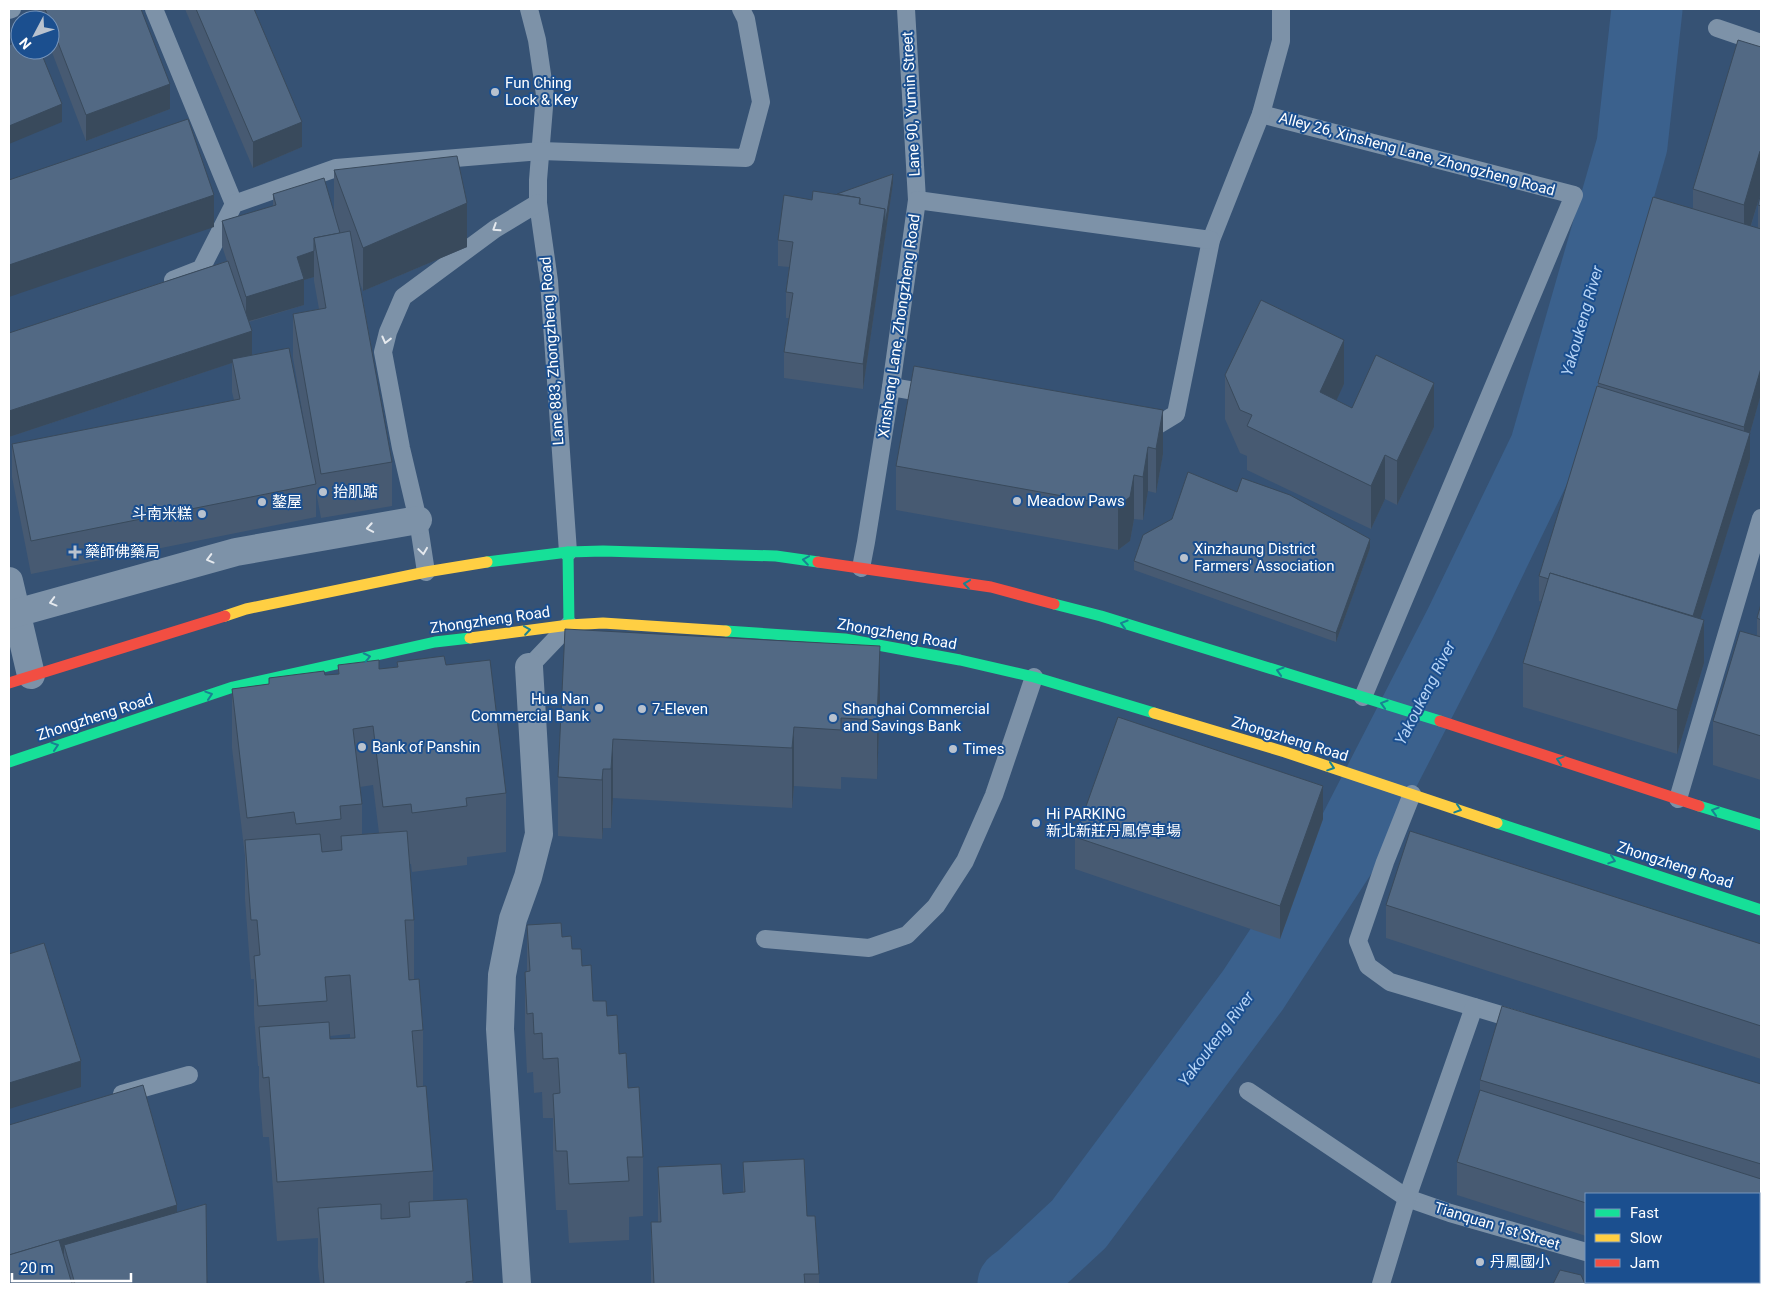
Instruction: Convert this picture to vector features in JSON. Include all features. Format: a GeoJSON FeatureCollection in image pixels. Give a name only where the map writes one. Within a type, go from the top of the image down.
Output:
{"type":"FeatureCollection","features":[{"type":"Feature","properties":{"kind":"main road"},"geometry":{"type":"LineString","coordinates":[[20,679],[246,609],[426,572],[506,559],[603,550],[776,556],[991,587],[1101,616],[1326,685],[1761,825]]}},
{"type":"Feature","properties":{"kind":"main road"},"geometry":{"type":"LineString","coordinates":[[568,552],[569,624]]}},
{"type":"Feature","properties":{"kind":"main road","name":"Zhongzheng Road"},"geometry":{"type":"LineString","coordinates":[[9,762],[233,687],[435,642],[569,624],[602,624],[845,639],[960,660],[1034,677],[1285,752],[1761,910]]}},
{"type":"Feature","properties":{"kind":"street"},"geometry":{"type":"LineString","coordinates":[[12,613],[236,552],[418,520]]}},
{"type":"Feature","properties":{"kind":"street"},"geometry":{"type":"LineString","coordinates":[[9,581],[20,679]]}},
{"type":"Feature","properties":{"kind":"street"},"geometry":{"type":"LineString","coordinates":[[517,1284],[500,1029],[502,975],[511,928],[540,834],[529,667]]}},
{"type":"Feature","properties":{"kind":"lane"},"geometry":{"type":"LineString","coordinates":[[154,9],[234,204]]}},
{"type":"Feature","properties":{"kind":"lane","name":"Lane 883, Zhongzheng Road"},"geometry":{"type":"LineString","coordinates":[[529,9],[537,40],[545,96],[538,180],[538,203],[549,281],[568,552]]}},
{"type":"Feature","properties":{"kind":"lane"},"geometry":{"type":"LineString","coordinates":[[155,286],[201,269],[234,204],[336,168],[541,150],[746,158],[761,102],[746,19],[741,9]]}},
{"type":"Feature","properties":{"kind":"lane","name":"Lane 90, Yumin Street"},"geometry":{"type":"LineString","coordinates":[[906,9],[917,200]]}},
{"type":"Feature","properties":{"kind":"lane"},"geometry":{"type":"LineString","coordinates":[[1129,428],[1148,431],[1176,414],[1212,240],[1261,114],[1281,41],[1281,9]]}},
{"type":"Feature","properties":{"kind":"lane"},"geometry":{"type":"LineString","coordinates":[[1717,28],[1761,43]]}},
{"type":"Feature","properties":{"kind":"lane","name":"Alley 26, Xinsheng Lane, Zhongzheng Road"},"geometry":{"type":"LineString","coordinates":[[1261,114],[1574,195],[1363,697]]}},
{"type":"Feature","properties":{"kind":"lane"},"geometry":{"type":"LineString","coordinates":[[182,128],[200,121]]}},
{"type":"Feature","properties":{"kind":"lane","name":"Xinsheng Lane, Zhongzheng Road"},"geometry":{"type":"LineString","coordinates":[[861,568],[891,387],[917,200],[1212,240]]}},
{"type":"Feature","properties":{"kind":"lane"},"geometry":{"type":"LineString","coordinates":[[426,572],[418,520],[383,352],[388,332],[403,297],[495,229],[538,203]]}},
{"type":"Feature","properties":{"kind":"lane"},"geometry":{"type":"LineString","coordinates":[[891,387],[948,397]]}},
{"type":"Feature","properties":{"kind":"lane"},"geometry":{"type":"LineString","coordinates":[[1678,799],[1761,518]]}},
{"type":"Feature","properties":{"kind":"lane"},"geometry":{"type":"LineString","coordinates":[[529,667],[569,624]]}},
{"type":"Feature","properties":{"kind":"lane"},"geometry":{"type":"LineString","coordinates":[[764,939],[869,948],[907,935],[936,906],[965,861],[994,795],[1034,677]]}},
{"type":"Feature","properties":{"kind":"lane"},"geometry":{"type":"LineString","coordinates":[[1412,794],[1385,862],[1358,941],[1368,966],[1390,982],[1539,1026]]}},
{"type":"Feature","properties":{"kind":"lane"},"geometry":{"type":"LineString","coordinates":[[1381,1284],[1407,1198],[1474,1007]]}},
{"type":"Feature","properties":{"kind":"lane"},"geometry":{"type":"LineString","coordinates":[[104,1100],[189,1075]]}},
{"type":"Feature","properties":{"kind":"lane","name":"Tianquan 1st Street"},"geometry":{"type":"LineString","coordinates":[[1248,1091],[1407,1198],[1450,1213],[1585,1252]]}},
{"type":"Feature","properties":{"kind":"building"},"geometry":{"type":"Polygon","coordinates":[[[141,9],[170,84],[86,115],[60,48],[60,10],[45,10],[141,9]]]}},
{"type":"Feature","properties":{"kind":"building"},"geometry":{"type":"Polygon","coordinates":[[[196,9],[254,9],[302,122],[253,142],[196,9]]]}},
{"type":"Feature","properties":{"kind":"building"},"geometry":{"type":"Polygon","coordinates":[[[1738,40],[1761,47],[1761,151],[1744,205],[1693,189],[1738,40]]]}},
{"type":"Feature","properties":{"kind":"building"},"geometry":{"type":"Polygon","coordinates":[[[9,45],[10,60],[44,60],[62,104],[9,126],[9,45]]]}},
{"type":"Feature","properties":{"kind":"building"},"geometry":{"type":"Polygon","coordinates":[[[188,119],[214,195],[9,265],[9,180],[188,119]]]}},
{"type":"Feature","properties":{"kind":"building"},"geometry":{"type":"Polygon","coordinates":[[[457,156],[467,203],[363,248],[334,170],[457,156]]]}},
{"type":"Feature","properties":{"kind":"building"},"geometry":{"type":"Polygon","coordinates":[[[893,174],[885,225],[885,209],[860,205],[860,198],[837,194],[893,174]]]}},
{"type":"Feature","properties":{"kind":"building"},"geometry":{"type":"Polygon","coordinates":[[[324,178],[340,233],[314,238],[314,251],[297,257],[304,279],[246,297],[222,221],[276,205],[273,194],[324,178]]]}},
{"type":"Feature","properties":{"kind":"building"},"geometry":{"type":"Polygon","coordinates":[[[813,191],[860,198],[859,204],[885,209],[863,364],[784,352],[793,293],[786,292],[793,242],[778,240],[784,195],[812,200],[813,191]]]}},
{"type":"Feature","properties":{"kind":"building"},"geometry":{"type":"Polygon","coordinates":[[[1761,192],[1761,206],[1758,205],[1761,192]]]}},
{"type":"Feature","properties":{"kind":"building"},"geometry":{"type":"Polygon","coordinates":[[[1653,197],[1761,229],[1761,368],[1744,427],[1598,383],[1653,197]]]}},
{"type":"Feature","properties":{"kind":"building"},"geometry":{"type":"Polygon","coordinates":[[[350,231],[392,462],[321,474],[293,314],[326,308],[314,238],[350,231]]]}},
{"type":"Feature","properties":{"kind":"building"},"geometry":{"type":"Polygon","coordinates":[[[228,261],[252,331],[9,411],[9,333],[228,261]]]}},
{"type":"Feature","properties":{"kind":"building"},"geometry":{"type":"Polygon","coordinates":[[[1261,300],[1344,340],[1320,392],[1352,408],[1376,355],[1434,383],[1397,461],[1385,455],[1371,486],[1247,426],[1252,415],[1240,410],[1225,375],[1261,300]]]}},
{"type":"Feature","properties":{"kind":"building"},"geometry":{"type":"Polygon","coordinates":[[[289,348],[316,484],[31,541],[12,444],[240,399],[232,359],[289,348]]]}},
{"type":"Feature","properties":{"kind":"building"},"geometry":{"type":"Polygon","coordinates":[[[914,366],[1163,410],[1156,449],[1148,447],[1143,477],[1134,475],[1130,497],[1118,506],[896,466],[914,366]]]}},
{"type":"Feature","properties":{"kind":"building"},"geometry":{"type":"Polygon","coordinates":[[[1597,386],[1750,433],[1693,616],[1550,573],[1549,579],[1539,576],[1597,386]]]}},
{"type":"Feature","properties":{"kind":"building"},"geometry":{"type":"Polygon","coordinates":[[[1188,472],[1237,492],[1242,478],[1290,495],[1370,539],[1336,633],[1134,561],[1143,535],[1172,519],[1188,472]]]}},
{"type":"Feature","properties":{"kind":"building"},"geometry":{"type":"Polygon","coordinates":[[[1550,573],[1704,620],[1677,710],[1523,663],[1550,573]]]}},
{"type":"Feature","properties":{"kind":"building"},"geometry":{"type":"Polygon","coordinates":[[[1761,604],[1761,620],[1757,618],[1761,604]]]}},
{"type":"Feature","properties":{"kind":"building"},"geometry":{"type":"Polygon","coordinates":[[[565,629],[880,646],[877,720],[841,718],[841,730],[794,727],[792,748],[613,739],[611,769],[603,769],[602,780],[558,777],[565,629]]]}},
{"type":"Feature","properties":{"kind":"building"},"geometry":{"type":"Polygon","coordinates":[[[1740,631],[1761,637],[1761,736],[1713,721],[1740,631]]]}},
{"type":"Feature","properties":{"kind":"building"},"geometry":{"type":"Polygon","coordinates":[[[444,656],[446,665],[490,660],[506,793],[466,798],[467,806],[412,813],[411,804],[383,807],[373,726],[353,729],[362,804],[340,806],[341,819],[296,824],[294,812],[247,818],[232,689],[269,684],[269,678],[324,671],[325,675],[339,674],[338,665],[379,660],[379,669],[398,667],[397,662],[444,656]]]}},
{"type":"Feature","properties":{"kind":"building"},"geometry":{"type":"Polygon","coordinates":[[[1118,717],[1323,786],[1280,906],[1075,837],[1118,717]]]}},
{"type":"Feature","properties":{"kind":"building"},"geometry":{"type":"Polygon","coordinates":[[[407,831],[414,920],[405,920],[409,980],[419,979],[423,1030],[412,1031],[417,1087],[426,1086],[433,1171],[277,1182],[269,1077],[263,1078],[259,1027],[329,1022],[330,1039],[355,1038],[350,975],[325,977],[327,1001],[258,1006],[254,956],[260,955],[257,920],[251,920],[245,840],[320,834],[322,852],[342,850],[341,836],[407,831]]]}},
{"type":"Feature","properties":{"kind":"building"},"geometry":{"type":"Polygon","coordinates":[[[1410,831],[1761,944],[1761,1026],[1386,905],[1410,831]]]}},
{"type":"Feature","properties":{"kind":"building"},"geometry":{"type":"Polygon","coordinates":[[[561,923],[562,937],[571,936],[572,949],[581,949],[582,966],[591,965],[593,1001],[606,1001],[607,1016],[617,1015],[619,1054],[626,1053],[628,1088],[639,1087],[643,1157],[627,1157],[629,1181],[569,1184],[567,1151],[556,1151],[553,1094],[560,1093],[558,1058],[543,1059],[542,1033],[534,1034],[533,1013],[527,1014],[525,972],[530,971],[527,925],[561,923]]]}},
{"type":"Feature","properties":{"kind":"building"},"geometry":{"type":"Polygon","coordinates":[[[44,943],[81,1061],[9,1083],[9,954],[44,943]]]}},
{"type":"Feature","properties":{"kind":"building"},"geometry":{"type":"Polygon","coordinates":[[[1502,1006],[1761,1084],[1761,1164],[1480,1080],[1502,1006]]]}},
{"type":"Feature","properties":{"kind":"building"},"geometry":{"type":"Polygon","coordinates":[[[143,1085],[177,1205],[9,1255],[9,1125],[143,1085]]]}},
{"type":"Feature","properties":{"kind":"building"},"geometry":{"type":"Polygon","coordinates":[[[1480,1090],[1761,1179],[1761,1258],[1760,1193],[1585,1193],[1585,1203],[1457,1162],[1480,1090]]]}},
{"type":"Feature","properties":{"kind":"building"},"geometry":{"type":"Polygon","coordinates":[[[804,1159],[807,1216],[815,1216],[819,1274],[804,1274],[805,1284],[654,1284],[651,1222],[661,1222],[658,1167],[721,1164],[723,1194],[745,1192],[743,1162],[804,1159]]]}},
{"type":"Feature","properties":{"kind":"building"},"geometry":{"type":"Polygon","coordinates":[[[467,1199],[473,1281],[466,1282],[466,1284],[324,1284],[318,1208],[381,1204],[381,1219],[410,1217],[409,1202],[467,1199]]]}},
{"type":"Feature","properties":{"kind":"building"},"geometry":{"type":"Polygon","coordinates":[[[206,1204],[207,1284],[75,1284],[64,1245],[206,1204]]]}},
{"type":"Feature","properties":{"kind":"building"},"geometry":{"type":"Polygon","coordinates":[[[59,1240],[72,1284],[9,1284],[9,1255],[59,1240]]]}},
{"type":"Feature","properties":{"kind":"building"},"geometry":{"type":"Polygon","coordinates":[[[1560,1270],[1581,1275],[1585,1284],[1553,1284],[1560,1270]]]}},
{"type":"Feature","properties":{"kind":"waterway","name":"Yakoukeng River"},"geometry":{"type":"LineString","coordinates":[[1013,1284],[1079,1224],[1253,990],[1343,852],[1460,624],[1545,448],[1632,145],[1647,9]]}},
{"type":"Feature","properties":{"kind":"traffic: fast"},"geometry":{"type":"LineString","coordinates":[[487,562],[568,552],[603,551],[776,556],[818,562]]}},
{"type":"Feature","properties":{"kind":"traffic: fast"},"geometry":{"type":"LineString","coordinates":[[568,552],[569,625]]}},
{"type":"Feature","properties":{"kind":"traffic: fast"},"geometry":{"type":"LineString","coordinates":[[1054,604],[1101,616],[1440,721]]}},
{"type":"Feature","properties":{"kind":"traffic: fast"},"geometry":{"type":"LineString","coordinates":[[726,631],[845,639],[960,660],[1034,677],[1154,713]]}},
{"type":"Feature","properties":{"kind":"traffic: fast"},"geometry":{"type":"LineString","coordinates":[[9,762],[233,687],[435,642],[470,638]]}},
{"type":"Feature","properties":{"kind":"traffic: fast"},"geometry":{"type":"LineString","coordinates":[[1699,806],[1761,825]]}},
{"type":"Feature","properties":{"kind":"traffic: fast"},"geometry":{"type":"LineString","coordinates":[[1497,823],[1761,910]]}},
{"type":"Feature","properties":{"kind":"traffic: slow"},"geometry":{"type":"LineString","coordinates":[[225,616],[246,609],[426,572],[487,562]]}},
{"type":"Feature","properties":{"kind":"traffic: slow"},"geometry":{"type":"LineString","coordinates":[[470,638],[569,625],[603,623],[726,631]]}},
{"type":"Feature","properties":{"kind":"traffic: slow"},"geometry":{"type":"LineString","coordinates":[[1154,713],[1285,752],[1497,823]]}},
{"type":"Feature","properties":{"kind":"traffic: jam"},"geometry":{"type":"LineString","coordinates":[[818,562],[991,587],[1054,604]]}},
{"type":"Feature","properties":{"kind":"traffic: jam"},"geometry":{"type":"LineString","coordinates":[[9,683],[225,616]]}},
{"type":"Feature","properties":{"kind":"traffic: jam"},"geometry":{"type":"LineString","coordinates":[[1440,721],[1699,806]]}},
{"type":"Feature","properties":{"kind":"place","name":"Fun Ching Lock & Key"},"geometry":{"type":"Point","coordinates":[495,92]}},
{"type":"Feature","properties":{"kind":"place","name":"抬肌踮"},"geometry":{"type":"Point","coordinates":[323,492]}},
{"type":"Feature","properties":{"kind":"place","name":"Meadow Paws"},"geometry":{"type":"Point","coordinates":[1017,501]}},
{"type":"Feature","properties":{"kind":"place","name":"鏊屋"},"geometry":{"type":"Point","coordinates":[262,502]}},
{"type":"Feature","properties":{"kind":"place","name":"斗南米糕"},"geometry":{"type":"Point","coordinates":[202,514]}},
{"type":"Feature","properties":{"kind":"place","name":"藥師佛藥局"},"geometry":{"type":"Point","coordinates":[75,552]}},
{"type":"Feature","properties":{"kind":"place","name":"Xinzhaung District Farmers' Association"},"geometry":{"type":"Point","coordinates":[1184,558]}},
{"type":"Feature","properties":{"kind":"place","name":"Hua Nan Commercial Bank"},"geometry":{"type":"Point","coordinates":[599,708]}},
{"type":"Feature","properties":{"kind":"place","name":"7-Eleven"},"geometry":{"type":"Point","coordinates":[642,709]}},
{"type":"Feature","properties":{"kind":"place","name":"Shanghai Commercial and Savings Bank"},"geometry":{"type":"Point","coordinates":[833,718]}},
{"type":"Feature","properties":{"kind":"place","name":"Bank of Panshin"},"geometry":{"type":"Point","coordinates":[362,747]}},
{"type":"Feature","properties":{"kind":"place","name":"Times"},"geometry":{"type":"Point","coordinates":[953,749]}},
{"type":"Feature","properties":{"kind":"place","name":"Hi PARKING 新北新莊丹鳳停車場"},"geometry":{"type":"Point","coordinates":[1036,823]}},
{"type":"Feature","properties":{"kind":"place","name":"丹鳳國小"},"geometry":{"type":"Point","coordinates":[1480,1262]}}]}
